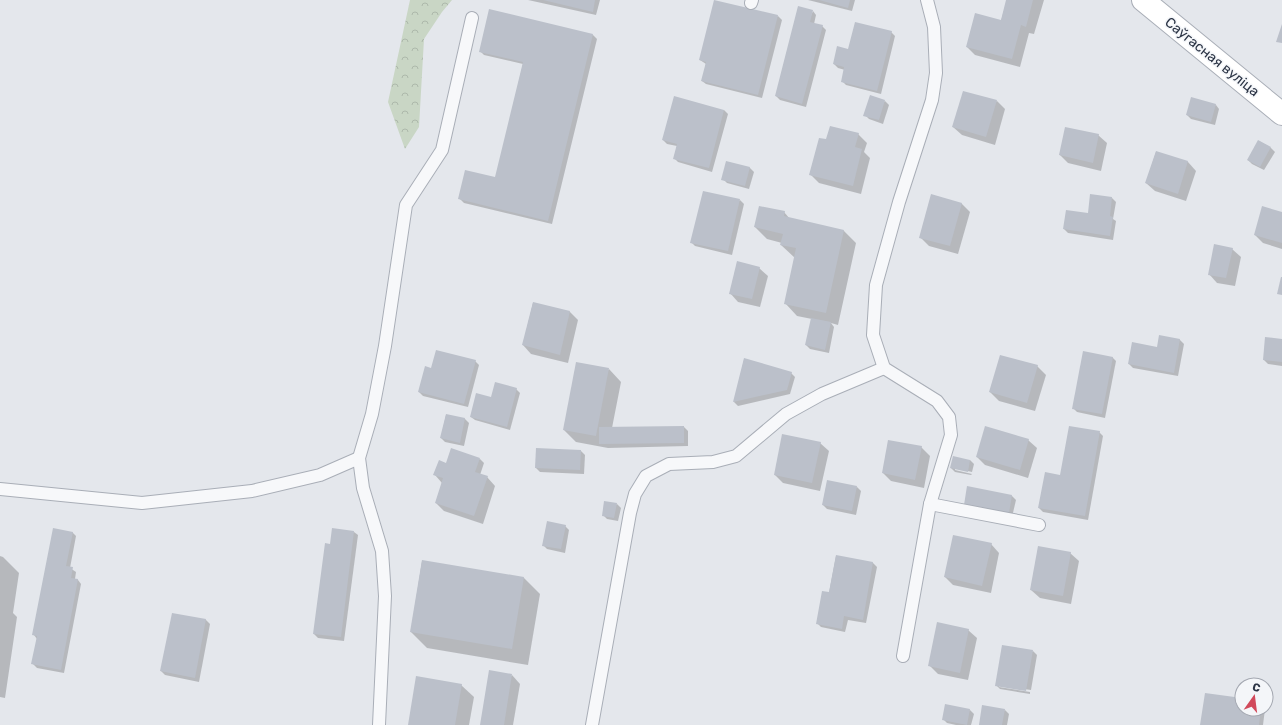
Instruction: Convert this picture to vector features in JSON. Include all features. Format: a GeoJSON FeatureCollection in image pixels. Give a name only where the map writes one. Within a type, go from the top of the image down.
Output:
{"type":"FeatureCollection","features":[{"type":"Feature","properties":{"kind":"main road","name":"Саўгасная вуліца"},"geometry":{"type":"LineString","coordinates":[[1143,0],[1282,114]]}},
{"type":"Feature","properties":{"kind":"lane"},"geometry":{"type":"LineString","coordinates":[[904,656],[930,504],[951,435],[949,418],[937,401],[884,368],[873,335],[876,285],[899,202],[932,100],[936,73],[934,27],[927,0]]}},
{"type":"Feature","properties":{"kind":"lane"},"geometry":{"type":"LineString","coordinates":[[379,725],[385,596],[382,551],[363,488],[359,458],[372,414],[385,346],[406,205],[442,150],[472,18]]}},
{"type":"Feature","properties":{"kind":"lane"},"geometry":{"type":"LineString","coordinates":[[592,725],[630,513],[635,494],[646,476],[669,464],[713,462],[736,456],[786,414],[822,394],[884,368]]}},
{"type":"Feature","properties":{"kind":"lane"},"geometry":{"type":"LineString","coordinates":[[0,489],[142,503],[252,491],[320,475],[359,458]]}},
{"type":"Feature","properties":{"kind":"lane"},"geometry":{"type":"LineString","coordinates":[[930,504],[1039,525]]}},
{"type":"Feature","properties":{"kind":"green space"},"geometry":{"type":"Polygon","coordinates":[[[410,0],[452,0],[424,39],[419,127],[405,149],[388,102],[410,0]]]}},
{"type":"Feature","properties":{"kind":"building"},"geometry":{"type":"Polygon","coordinates":[[[543,0],[595,0],[593,12],[543,0]]]}},
{"type":"Feature","properties":{"kind":"building"},"geometry":{"type":"Polygon","coordinates":[[[714,0],[778,15],[758,95],[701,81],[706,62],[699,60],[714,0]]]}},
{"type":"Feature","properties":{"kind":"building"},"geometry":{"type":"Polygon","coordinates":[[[819,0],[850,0],[848,8],[819,0]]]}},
{"type":"Feature","properties":{"kind":"building"},"geometry":{"type":"Polygon","coordinates":[[[1006,0],[1033,0],[1026,27],[1021,25],[1012,59],[966,47],[975,13],[1001,20],[1006,0]]]}},
{"type":"Feature","properties":{"kind":"building"},"geometry":{"type":"Polygon","coordinates":[[[798,6],[813,10],[810,22],[823,25],[802,104],[775,96],[798,6]]]}},
{"type":"Feature","properties":{"kind":"building"},"geometry":{"type":"Polygon","coordinates":[[[489,9],[593,34],[548,221],[458,199],[465,170],[495,177],[523,62],[479,52],[489,9]]]}},
{"type":"Feature","properties":{"kind":"building"},"geometry":{"type":"Polygon","coordinates":[[[855,22],[892,31],[877,91],[841,82],[844,67],[833,64],[837,46],[848,49],[855,22]]]}},
{"type":"Feature","properties":{"kind":"building"},"geometry":{"type":"Polygon","coordinates":[[[1282,24],[1282,43],[1276,42],[1282,24]]]}},
{"type":"Feature","properties":{"kind":"building"},"geometry":{"type":"Polygon","coordinates":[[[963,91],[997,100],[986,137],[952,127],[963,91]]]}},
{"type":"Feature","properties":{"kind":"building"},"geometry":{"type":"Polygon","coordinates":[[[870,95],[885,100],[879,120],[863,116],[870,95]]]}},
{"type":"Feature","properties":{"kind":"building"},"geometry":{"type":"Polygon","coordinates":[[[674,96],[724,110],[709,168],[673,159],[677,144],[662,140],[674,96]]]}},
{"type":"Feature","properties":{"kind":"building"},"geometry":{"type":"Polygon","coordinates":[[[1191,97],[1216,104],[1211,122],[1186,115],[1191,97]]]}},
{"type":"Feature","properties":{"kind":"building"},"geometry":{"type":"Polygon","coordinates":[[[830,126],[859,133],[855,147],[862,149],[853,186],[809,175],[819,138],[826,139],[830,126]]]}},
{"type":"Feature","properties":{"kind":"building"},"geometry":{"type":"Polygon","coordinates":[[[1065,127],[1099,134],[1093,163],[1059,155],[1065,127]]]}},
{"type":"Feature","properties":{"kind":"building"},"geometry":{"type":"Polygon","coordinates":[[[1258,140],[1271,147],[1260,167],[1247,160],[1258,140]]]}},
{"type":"Feature","properties":{"kind":"building"},"geometry":{"type":"Polygon","coordinates":[[[1156,151],[1188,161],[1178,194],[1145,183],[1156,151]]]}},
{"type":"Feature","properties":{"kind":"building"},"geometry":{"type":"Polygon","coordinates":[[[726,161],[750,167],[745,186],[721,180],[726,161]]]}},
{"type":"Feature","properties":{"kind":"building"},"geometry":{"type":"Polygon","coordinates":[[[703,191],[740,199],[728,251],[690,243],[703,191]]]}},
{"type":"Feature","properties":{"kind":"building"},"geometry":{"type":"Polygon","coordinates":[[[931,194],[962,203],[950,246],[919,238],[931,194]]]}},
{"type":"Feature","properties":{"kind":"building"},"geometry":{"type":"Polygon","coordinates":[[[1090,194],[1112,197],[1110,216],[1113,217],[1110,236],[1063,229],[1066,210],[1088,213],[1090,194]]]}},
{"type":"Feature","properties":{"kind":"building"},"geometry":{"type":"Polygon","coordinates":[[[759,206],[785,211],[784,216],[844,230],[826,313],[784,304],[796,248],[780,245],[783,234],[754,227],[759,206]]]}},
{"type":"Feature","properties":{"kind":"building"},"geometry":{"type":"Polygon","coordinates":[[[1262,206],[1282,212],[1282,243],[1254,235],[1262,206]]]}},
{"type":"Feature","properties":{"kind":"building"},"geometry":{"type":"Polygon","coordinates":[[[1214,244],[1233,248],[1226,278],[1208,275],[1214,244]]]}},
{"type":"Feature","properties":{"kind":"building"},"geometry":{"type":"Polygon","coordinates":[[[737,261],[760,267],[752,299],[729,294],[737,261]]]}},
{"type":"Feature","properties":{"kind":"building"},"geometry":{"type":"Polygon","coordinates":[[[1282,277],[1282,295],[1277,294],[1282,277]]]}},
{"type":"Feature","properties":{"kind":"building"},"geometry":{"type":"Polygon","coordinates":[[[533,302],[570,311],[560,355],[522,345],[533,302]]]}},
{"type":"Feature","properties":{"kind":"building"},"geometry":{"type":"Polygon","coordinates":[[[811,318],[831,322],[825,350],[805,345],[811,318]]]}},
{"type":"Feature","properties":{"kind":"building"},"geometry":{"type":"Polygon","coordinates":[[[1159,335],[1180,339],[1174,373],[1128,364],[1132,342],[1157,347],[1159,335]]]}},
{"type":"Feature","properties":{"kind":"building"},"geometry":{"type":"Polygon","coordinates":[[[1265,337],[1282,339],[1282,362],[1263,360],[1265,337]]]}},
{"type":"Feature","properties":{"kind":"building"},"geometry":{"type":"Polygon","coordinates":[[[436,350],[476,360],[464,404],[418,392],[425,366],[431,368],[436,350]]]}},
{"type":"Feature","properties":{"kind":"building"},"geometry":{"type":"Polygon","coordinates":[[[1083,351],[1113,357],[1102,414],[1072,409],[1083,351]]]}},
{"type":"Feature","properties":{"kind":"building"},"geometry":{"type":"Polygon","coordinates":[[[1000,355],[1038,365],[1027,403],[989,392],[1000,355]]]}},
{"type":"Feature","properties":{"kind":"building"},"geometry":{"type":"Polygon","coordinates":[[[744,358],[792,372],[787,390],[733,402],[744,358]]]}},
{"type":"Feature","properties":{"kind":"building"},"geometry":{"type":"Polygon","coordinates":[[[576,362],[609,368],[596,436],[563,430],[576,362]]]}},
{"type":"Feature","properties":{"kind":"building"},"geometry":{"type":"Polygon","coordinates":[[[495,382],[517,388],[507,427],[470,417],[476,393],[491,397],[495,382]]]}},
{"type":"Feature","properties":{"kind":"building"},"geometry":{"type":"Polygon","coordinates":[[[446,414],[465,418],[460,443],[440,438],[446,414]]]}},
{"type":"Feature","properties":{"kind":"building"},"geometry":{"type":"Polygon","coordinates":[[[684,426],[684,443],[599,444],[599,427],[684,426]]]}},
{"type":"Feature","properties":{"kind":"building"},"geometry":{"type":"Polygon","coordinates":[[[985,426],[1029,439],[1020,470],[976,457],[985,426]]]}},
{"type":"Feature","properties":{"kind":"building"},"geometry":{"type":"Polygon","coordinates":[[[1069,426],[1100,431],[1085,516],[1038,508],[1045,472],[1060,475],[1069,426]]]}},
{"type":"Feature","properties":{"kind":"building"},"geometry":{"type":"Polygon","coordinates":[[[782,434],[821,442],[812,483],[774,475],[782,434]]]}},
{"type":"Feature","properties":{"kind":"building"},"geometry":{"type":"Polygon","coordinates":[[[888,440],[922,446],[915,480],[882,473],[888,440]]]}},
{"type":"Feature","properties":{"kind":"building"},"geometry":{"type":"Polygon","coordinates":[[[451,448],[480,458],[475,472],[488,476],[474,516],[435,503],[443,478],[433,475],[439,460],[446,463],[451,448]]]}},
{"type":"Feature","properties":{"kind":"building"},"geometry":{"type":"Polygon","coordinates":[[[536,448],[581,450],[580,470],[535,468],[536,448]]]}},
{"type":"Feature","properties":{"kind":"building"},"geometry":{"type":"Polygon","coordinates":[[[953,456],[970,460],[968,472],[950,468],[953,456]]]}},
{"type":"Feature","properties":{"kind":"building"},"geometry":{"type":"Polygon","coordinates":[[[827,480],[857,486],[852,511],[822,505],[827,480]]]}},
{"type":"Feature","properties":{"kind":"building"},"geometry":{"type":"Polygon","coordinates":[[[967,486],[1012,495],[1009,513],[964,505],[967,486]]]}},
{"type":"Feature","properties":{"kind":"building"},"geometry":{"type":"Polygon","coordinates":[[[604,501],[617,503],[614,518],[602,516],[604,501]]]}},
{"type":"Feature","properties":{"kind":"building"},"geometry":{"type":"Polygon","coordinates":[[[547,521],[566,525],[561,549],[542,546],[547,521]]]}},
{"type":"Feature","properties":{"kind":"building"},"geometry":{"type":"Polygon","coordinates":[[[53,528],[73,532],[66,566],[73,567],[71,578],[78,579],[61,670],[31,664],[37,636],[32,635],[53,528]]]}},
{"type":"Feature","properties":{"kind":"building"},"geometry":{"type":"Polygon","coordinates":[[[332,528],[354,531],[341,637],[313,634],[325,543],[330,544],[332,528]]]}},
{"type":"Feature","properties":{"kind":"building"},"geometry":{"type":"Polygon","coordinates":[[[953,535],[992,543],[982,586],[944,577],[953,535]]]}},
{"type":"Feature","properties":{"kind":"building"},"geometry":{"type":"Polygon","coordinates":[[[1038,546],[1071,552],[1063,596],[1030,590],[1038,546]]]}},
{"type":"Feature","properties":{"kind":"building"},"geometry":{"type":"Polygon","coordinates":[[[836,555],[873,562],[863,620],[844,616],[842,629],[816,624],[822,591],[829,592],[836,555]]]}},
{"type":"Feature","properties":{"kind":"building"},"geometry":{"type":"Polygon","coordinates":[[[422,560],[524,577],[512,649],[410,632],[422,560]]]}},
{"type":"Feature","properties":{"kind":"building"},"geometry":{"type":"Polygon","coordinates":[[[172,613],[206,619],[195,678],[160,671],[172,613]]]}},
{"type":"Feature","properties":{"kind":"building"},"geometry":{"type":"Polygon","coordinates":[[[937,622],[969,629],[960,673],[928,666],[937,622]]]}},
{"type":"Feature","properties":{"kind":"building"},"geometry":{"type":"Polygon","coordinates":[[[1002,645],[1033,650],[1026,691],[995,686],[1002,645]]]}},
{"type":"Feature","properties":{"kind":"building"},"geometry":{"type":"Polygon","coordinates":[[[489,670],[512,674],[504,725],[480,725],[489,670]]]}},
{"type":"Feature","properties":{"kind":"building"},"geometry":{"type":"Polygon","coordinates":[[[416,676],[462,684],[455,725],[408,725],[416,676]]]}},
{"type":"Feature","properties":{"kind":"building"},"geometry":{"type":"Polygon","coordinates":[[[1205,693],[1234,697],[1234,717],[1260,717],[1259,725],[1200,725],[1205,693]]]}},
{"type":"Feature","properties":{"kind":"building"},"geometry":{"type":"Polygon","coordinates":[[[945,704],[970,709],[967,725],[942,720],[945,704]]]}},
{"type":"Feature","properties":{"kind":"building"},"geometry":{"type":"Polygon","coordinates":[[[982,705],[1005,709],[1002,725],[979,725],[982,705]]]}}]}
